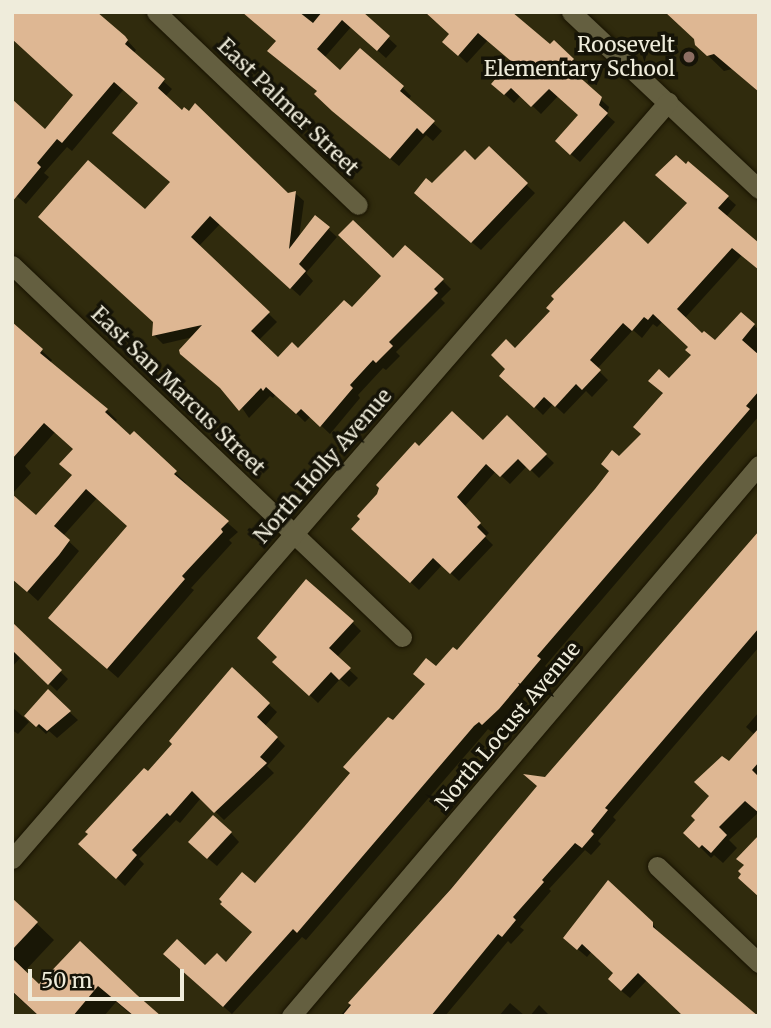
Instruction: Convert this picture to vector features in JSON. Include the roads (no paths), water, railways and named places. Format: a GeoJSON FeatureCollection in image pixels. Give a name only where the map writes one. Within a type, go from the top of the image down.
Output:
{"type":"FeatureCollection","features":[{"type":"Feature","properties":{"kind":"street","name":"East Palmer Street"},"geometry":{"type":"LineString","coordinates":[[156,12],[358,205]]}},
{"type":"Feature","properties":{"kind":"street"},"geometry":{"type":"LineString","coordinates":[[571,12],[759,189]]}},
{"type":"Feature","properties":{"kind":"street","name":"North Holly Avenue"},"geometry":{"type":"LineString","coordinates":[[12,859],[668,102]]}},
{"type":"Feature","properties":{"kind":"street","name":"East San Marcus Street"},"geometry":{"type":"LineString","coordinates":[[12,265],[402,638]]}},
{"type":"Feature","properties":{"kind":"street","name":"North Locust Avenue"},"geometry":{"type":"LineString","coordinates":[[291,1016],[759,465]]}},
{"type":"Feature","properties":{"kind":"street"},"geometry":{"type":"LineString","coordinates":[[657,866],[759,963]]}},
{"type":"Feature","properties":{"kind":"place","name":"Roosevelt Elementary School"},"geometry":{"type":"Point","coordinates":[689,57]}}]}
